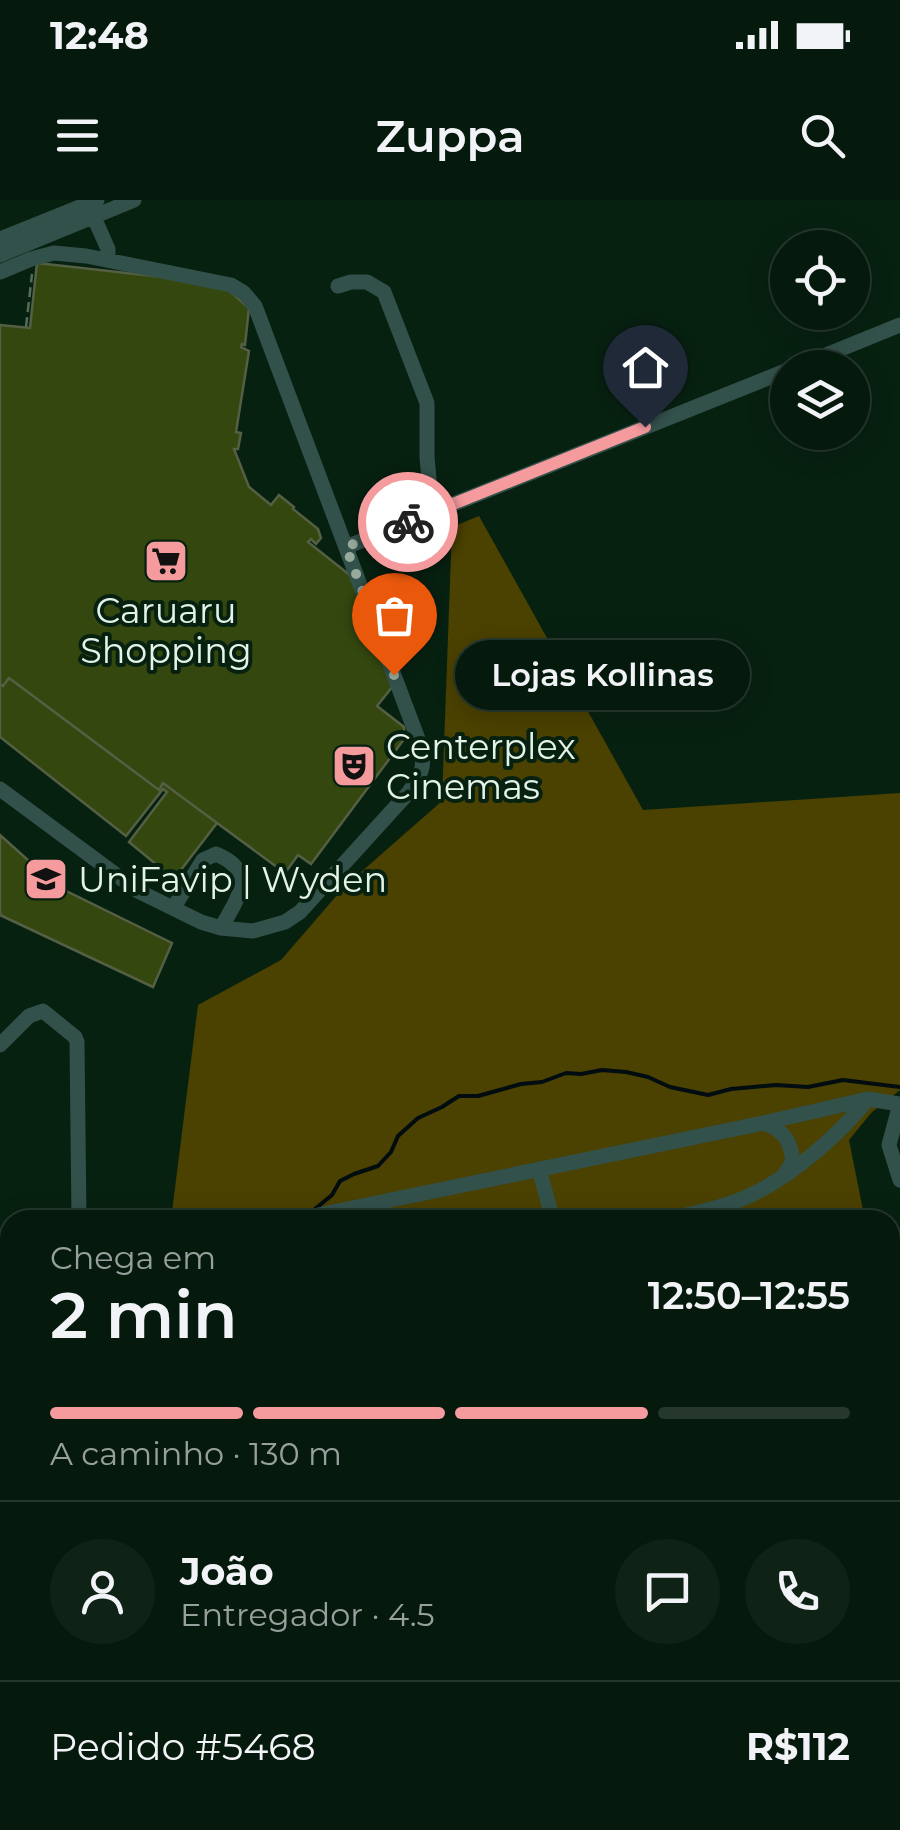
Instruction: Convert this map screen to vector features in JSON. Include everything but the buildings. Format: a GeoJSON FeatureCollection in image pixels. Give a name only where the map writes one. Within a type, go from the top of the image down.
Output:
{"type":"FeatureCollection","features":[{"type":"Feature","properties":{"kind":"street"},"geometry":{"type":"LineString","coordinates":[[0,239],[92,206],[134,200]]}},
{"type":"Feature","properties":{"kind":"street"},"geometry":{"type":"LineString","coordinates":[[0,255],[92,206]]}},
{"type":"Feature","properties":{"kind":"street"},"geometry":{"type":"LineString","coordinates":[[92,206],[108,260]]}},
{"type":"Feature","properties":{"kind":"street"},"geometry":{"type":"LineString","coordinates":[[0,272],[54,253],[108,260],[231,285],[256,306],[424,763],[409,792],[300,912],[284,922],[252,930],[201,922],[126,882],[0,789]]}},
{"type":"Feature","properties":{"kind":"street"},"geometry":{"type":"LineString","coordinates":[[338,286],[366,282],[384,292],[427,403],[432,513]]}},
{"type":"Feature","properties":{"kind":"street"},"geometry":{"type":"LineString","coordinates":[[838,350],[900,325]]}},
{"type":"Feature","properties":{"kind":"street"},"geometry":{"type":"LineString","coordinates":[[346,547],[770,377]]}},
{"type":"Feature","properties":{"kind":"street"},"geometry":{"type":"LineString","coordinates":[[174,907],[203,860],[216,854],[222,856],[233,864],[242,879],[242,888],[221,928]]}},
{"type":"Feature","properties":{"kind":"street"},"geometry":{"type":"LineString","coordinates":[[0,1045],[29,1016],[44,1012],[75,1037],[79,1210]]}},
{"type":"Feature","properties":{"kind":"street"},"geometry":{"type":"LineString","coordinates":[[700,1210],[749,1196],[780,1179],[868,1099]]}},
{"type":"Feature","properties":{"kind":"street"},"geometry":{"type":"LineString","coordinates":[[343,1210],[868,1099],[900,1104],[889,1145],[900,1180]]}},
{"type":"Feature","properties":{"kind":"street"},"geometry":{"type":"LineString","coordinates":[[763,1123],[777,1128],[791,1147],[793,1162],[780,1179]]}},
{"type":"Feature","properties":{"kind":"street"},"geometry":{"type":"LineString","coordinates":[[538,1170],[550,1210]]}},
{"type":"Feature","properties":{"kind":"path"},"geometry":{"type":"LineString","coordinates":[[26,328],[34,258]]}},
{"type":"Feature","properties":{"kind":"shaded area"},"geometry":{"type":"Polygon","coordinates":[[[479,516],[643,810],[900,793],[900,1090],[872,1112],[849,1140],[863,1210],[172,1210],[198,1005],[281,960],[344,887],[442,801],[452,527],[479,516]]]}},
{"type":"Feature","properties":{"kind":"waterway"},"geometry":{"type":"LineString","coordinates":[[315,1209],[332,1195],[340,1181],[378,1166],[391,1152],[398,1136],[418,1118],[459,1096],[478,1096],[566,1073],[626,1072],[708,1095],[731,1089],[808,1087],[843,1080],[900,1087]]}},
{"type":"Feature","properties":{"kind":"way so far"},"geometry":{"type":"LineString","coordinates":[[394,675],[346,547],[408,522]]}},
{"type":"Feature","properties":{"kind":"place","name":"Caruaru Shopping"},"geometry":{"type":"Point","coordinates":[166,561]}},
{"type":"Feature","properties":{"kind":"place","name":"Lojas Kollinas"},"geometry":{"type":"Point","coordinates":[394,675]}},
{"type":"Feature","properties":{"kind":"place","name":"Centerplex Cinemas"},"geometry":{"type":"Point","coordinates":[354,766]}},
{"type":"Feature","properties":{"kind":"place","name":"UniFavip | Wyden"},"geometry":{"type":"Point","coordinates":[46,879]}},
{"type":"Feature","properties":{"kind":"route"},"geometry":{"type":"LineString","coordinates":[[408,522],[645,427]]}}]}
